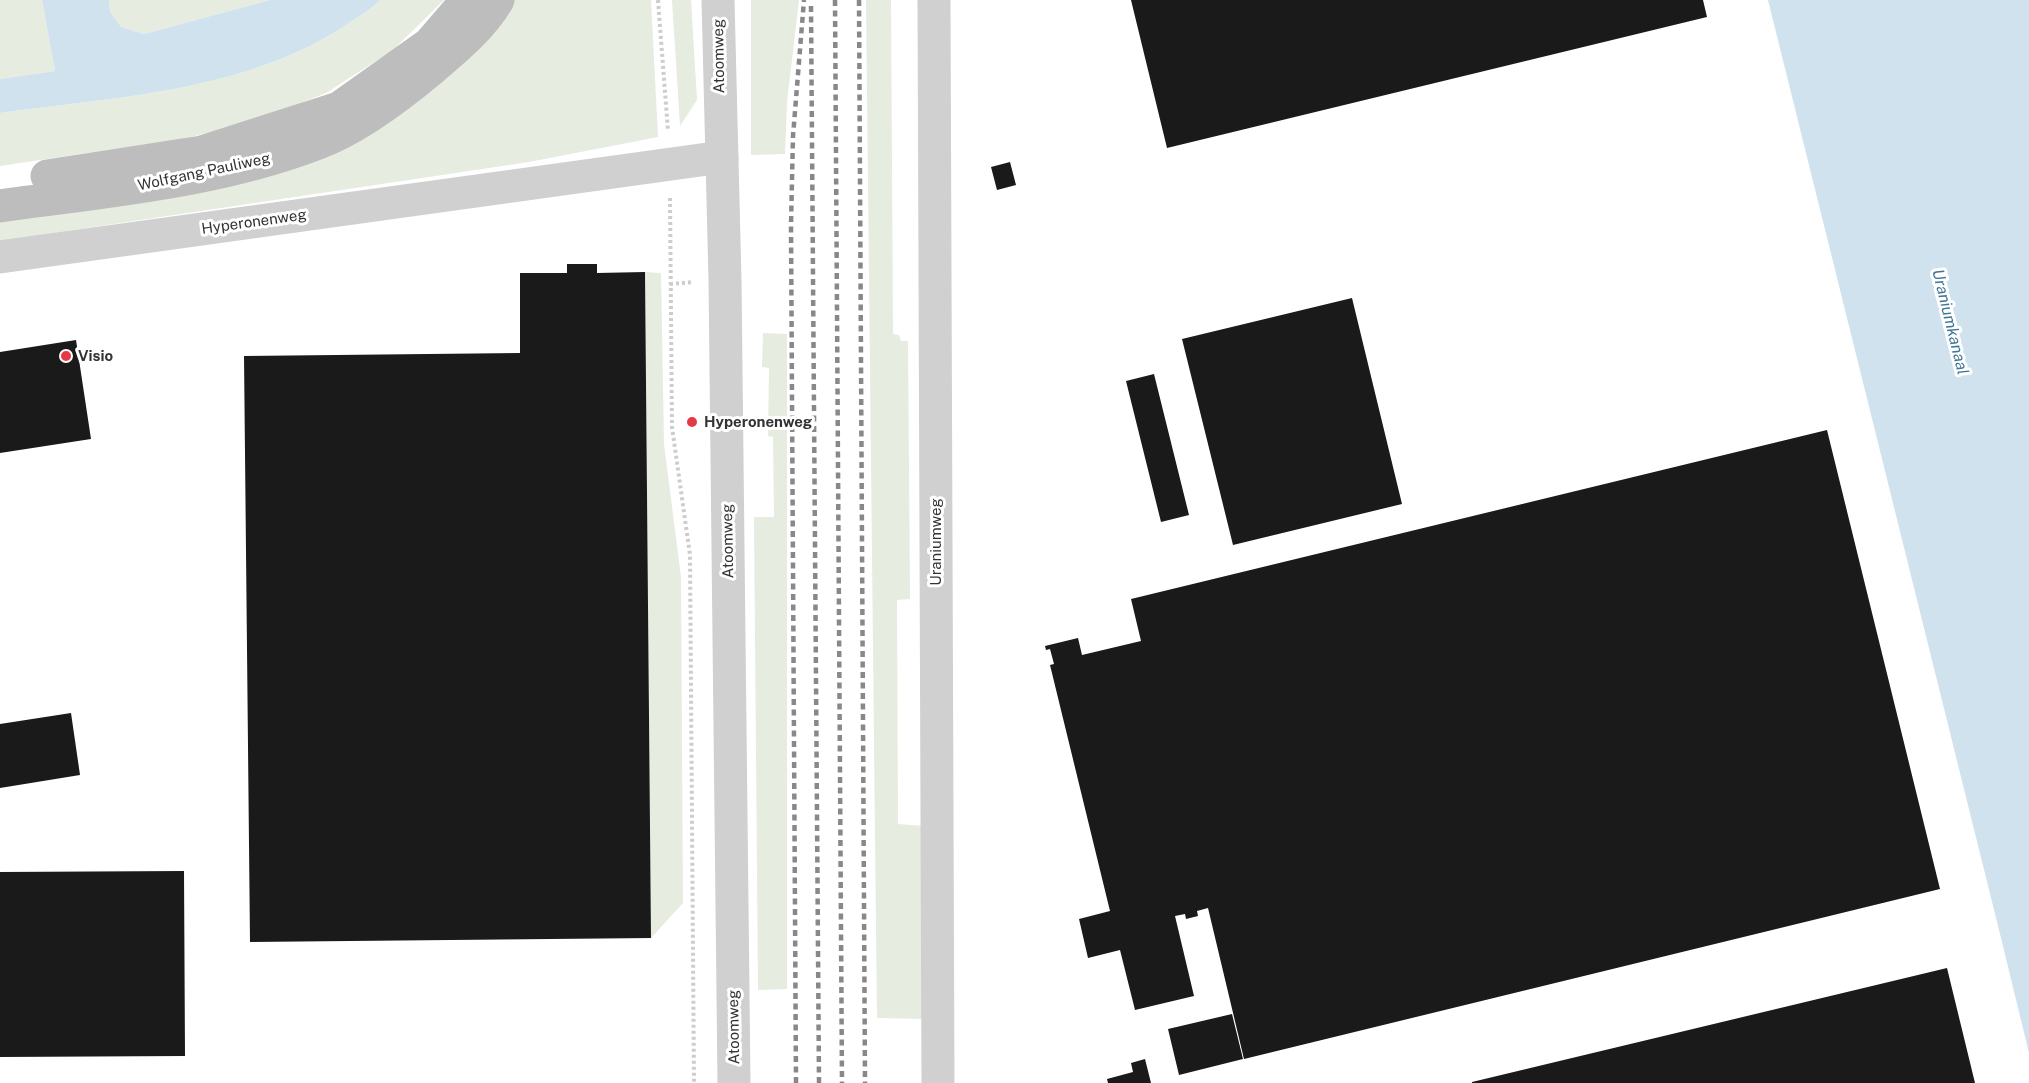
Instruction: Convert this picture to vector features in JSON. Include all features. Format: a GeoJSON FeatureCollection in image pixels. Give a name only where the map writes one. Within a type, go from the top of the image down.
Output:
{"type":"FeatureCollection","features":[{"type":"Feature","properties":{"kind":"main road","name":"Wolfgang Pauliweg"},"geometry":{"type":"LineString","coordinates":[[0,183],[202,152],[339,108],[429,44],[467,0]]}},
{"type":"Feature","properties":{"kind":"main road","name":"Wolfgang Pauliweg"},"geometry":{"type":"LineString","coordinates":[[0,206],[164,182],[247,165],[319,143],[397,99],[459,46],[498,0]]}},
{"type":"Feature","properties":{"kind":"street","name":"Atoomweg"},"geometry":{"type":"LineString","coordinates":[[718,0],[734,1083]]}},
{"type":"Feature","properties":{"kind":"street","name":"Uraniumweg"},"geometry":{"type":"LineString","coordinates":[[934,0],[938,1083]]}},
{"type":"Feature","properties":{"kind":"street","name":"Hyperonenweg"},"geometry":{"type":"LineString","coordinates":[[0,256],[722,157]]}},
{"type":"Feature","properties":{"kind":"path"},"geometry":{"type":"LineString","coordinates":[[658,0],[670,165],[672,427],[690,555],[694,1083]]}},
{"type":"Feature","properties":{"kind":"shaded area"},"geometry":{"type":"Polygon","coordinates":[[[0,0],[42,0],[55,71],[0,79],[0,0]]]}},
{"type":"Feature","properties":{"kind":"shaded area"},"geometry":{"type":"Polygon","coordinates":[[[109,0],[270,0],[144,34],[121,27],[110,12],[109,0]]]}},
{"type":"Feature","properties":{"kind":"shaded area"},"geometry":{"type":"Polygon","coordinates":[[[380,0],[444,0],[393,50],[326,93],[248,124],[181,139],[0,166],[0,113],[132,96],[220,79],[263,66],[304,49],[343,27],[380,0]]]}},
{"type":"Feature","properties":{"kind":"shaded area"},"geometry":{"type":"Polygon","coordinates":[[[513,0],[651,0],[658,137],[529,162],[0,241],[0,216],[213,183],[513,0]]]}},
{"type":"Feature","properties":{"kind":"shaded area"},"geometry":{"type":"Polygon","coordinates":[[[672,0],[691,0],[697,100],[680,126],[672,0]]]}},
{"type":"Feature","properties":{"kind":"shaded area"},"geometry":{"type":"Polygon","coordinates":[[[751,0],[799,0],[787,102],[785,154],[751,155],[751,0]]]}},
{"type":"Feature","properties":{"kind":"shaded area"},"geometry":{"type":"Polygon","coordinates":[[[866,0],[891,0],[893,334],[899,335],[901,341],[908,341],[910,599],[897,600],[898,824],[924,826],[923,1019],[877,1018],[866,0]]]}},
{"type":"Feature","properties":{"kind":"shaded area"},"geometry":{"type":"Polygon","coordinates":[[[645,272],[661,273],[664,444],[681,577],[683,903],[651,938],[645,272]]]}},
{"type":"Feature","properties":{"kind":"shaded area"},"geometry":{"type":"Polygon","coordinates":[[[763,333],[787,334],[787,989],[758,990],[754,517],[774,517],[773,437],[768,436],[769,368],[762,367],[763,333]]]}},
{"type":"Feature","properties":{"kind":"water"},"geometry":{"type":"Polygon","coordinates":[[[42,0],[109,0],[110,12],[121,27],[144,34],[270,0],[380,0],[343,27],[304,49],[263,66],[220,79],[132,96],[0,113],[0,79],[55,71],[42,0]]]}},
{"type":"Feature","properties":{"kind":"water","name":"Uraniumkanaal"},"geometry":{"type":"Polygon","coordinates":[[[1768,0],[2029,0],[2029,1053],[2002,942],[1768,0]]]}},
{"type":"Feature","properties":{"kind":"building"},"geometry":{"type":"Polygon","coordinates":[[[1131,0],[1703,0],[1707,17],[1167,148],[1131,0]]]}},
{"type":"Feature","properties":{"kind":"building"},"geometry":{"type":"Polygon","coordinates":[[[1010,162],[1016,185],[997,190],[991,167],[1010,162]]]}},
{"type":"Feature","properties":{"kind":"building"},"geometry":{"type":"Polygon","coordinates":[[[567,264],[597,264],[597,273],[645,272],[651,938],[250,942],[244,356],[520,353],[520,273],[567,273],[567,264]]]}},
{"type":"Feature","properties":{"kind":"building"},"geometry":{"type":"Polygon","coordinates":[[[1352,298],[1402,504],[1233,545],[1182,339],[1352,298]]]}},
{"type":"Feature","properties":{"kind":"building"},"geometry":{"type":"Polygon","coordinates":[[[76,340],[91,439],[0,453],[0,352],[76,340]]]}},
{"type":"Feature","properties":{"kind":"building"},"geometry":{"type":"Polygon","coordinates":[[[1154,374],[1189,515],[1161,522],[1126,381],[1154,374]]]}},
{"type":"Feature","properties":{"kind":"building"},"geometry":{"type":"Polygon","coordinates":[[[1827,430],[1940,889],[1244,1059],[1208,908],[1197,911],[1198,916],[1186,919],[1185,914],[1175,916],[1194,996],[1135,1010],[1120,950],[1088,958],[1079,919],[1110,911],[1050,665],[1054,664],[1050,649],[1046,650],[1045,646],[1078,638],[1082,655],[1141,641],[1131,599],[1827,430]]]}},
{"type":"Feature","properties":{"kind":"building"},"geometry":{"type":"Polygon","coordinates":[[[71,713],[80,775],[0,788],[0,724],[71,713]]]}},
{"type":"Feature","properties":{"kind":"building"},"geometry":{"type":"Polygon","coordinates":[[[184,871],[185,1056],[0,1057],[0,872],[184,871]]]}},
{"type":"Feature","properties":{"kind":"building"},"geometry":{"type":"Polygon","coordinates":[[[1947,968],[1975,1083],[1472,1083],[1472,1082],[1947,968]]]}},
{"type":"Feature","properties":{"kind":"building"},"geometry":{"type":"Polygon","coordinates":[[[1232,1014],[1243,1059],[1179,1075],[1168,1029],[1232,1014]]]}},
{"type":"Feature","properties":{"kind":"building"},"geometry":{"type":"Polygon","coordinates":[[[1145,1059],[1151,1083],[1108,1083],[1107,1079],[1133,1072],[1131,1063],[1145,1059]]]}},
{"type":"Feature","properties":{"kind":"railway"},"geometry":{"type":"LineString","coordinates":[[796,1083],[791,225],[793,136],[804,0]]}},
{"type":"Feature","properties":{"kind":"railway"},"geometry":{"type":"LineString","coordinates":[[835,0],[842,1083]]}},
{"type":"Feature","properties":{"kind":"railway"},"geometry":{"type":"LineString","coordinates":[[859,0],[865,1083]]}},
{"type":"Feature","properties":{"kind":"railway"},"geometry":{"type":"LineString","coordinates":[[811,6],[819,1083]]}},
{"type":"Feature","properties":{"kind":"place","name":"Visio"},"geometry":{"type":"Point","coordinates":[66,356]}},
{"type":"Feature","properties":{"kind":"place","name":"Hyperonenweg"},"geometry":{"type":"Point","coordinates":[692,422]}}]}
